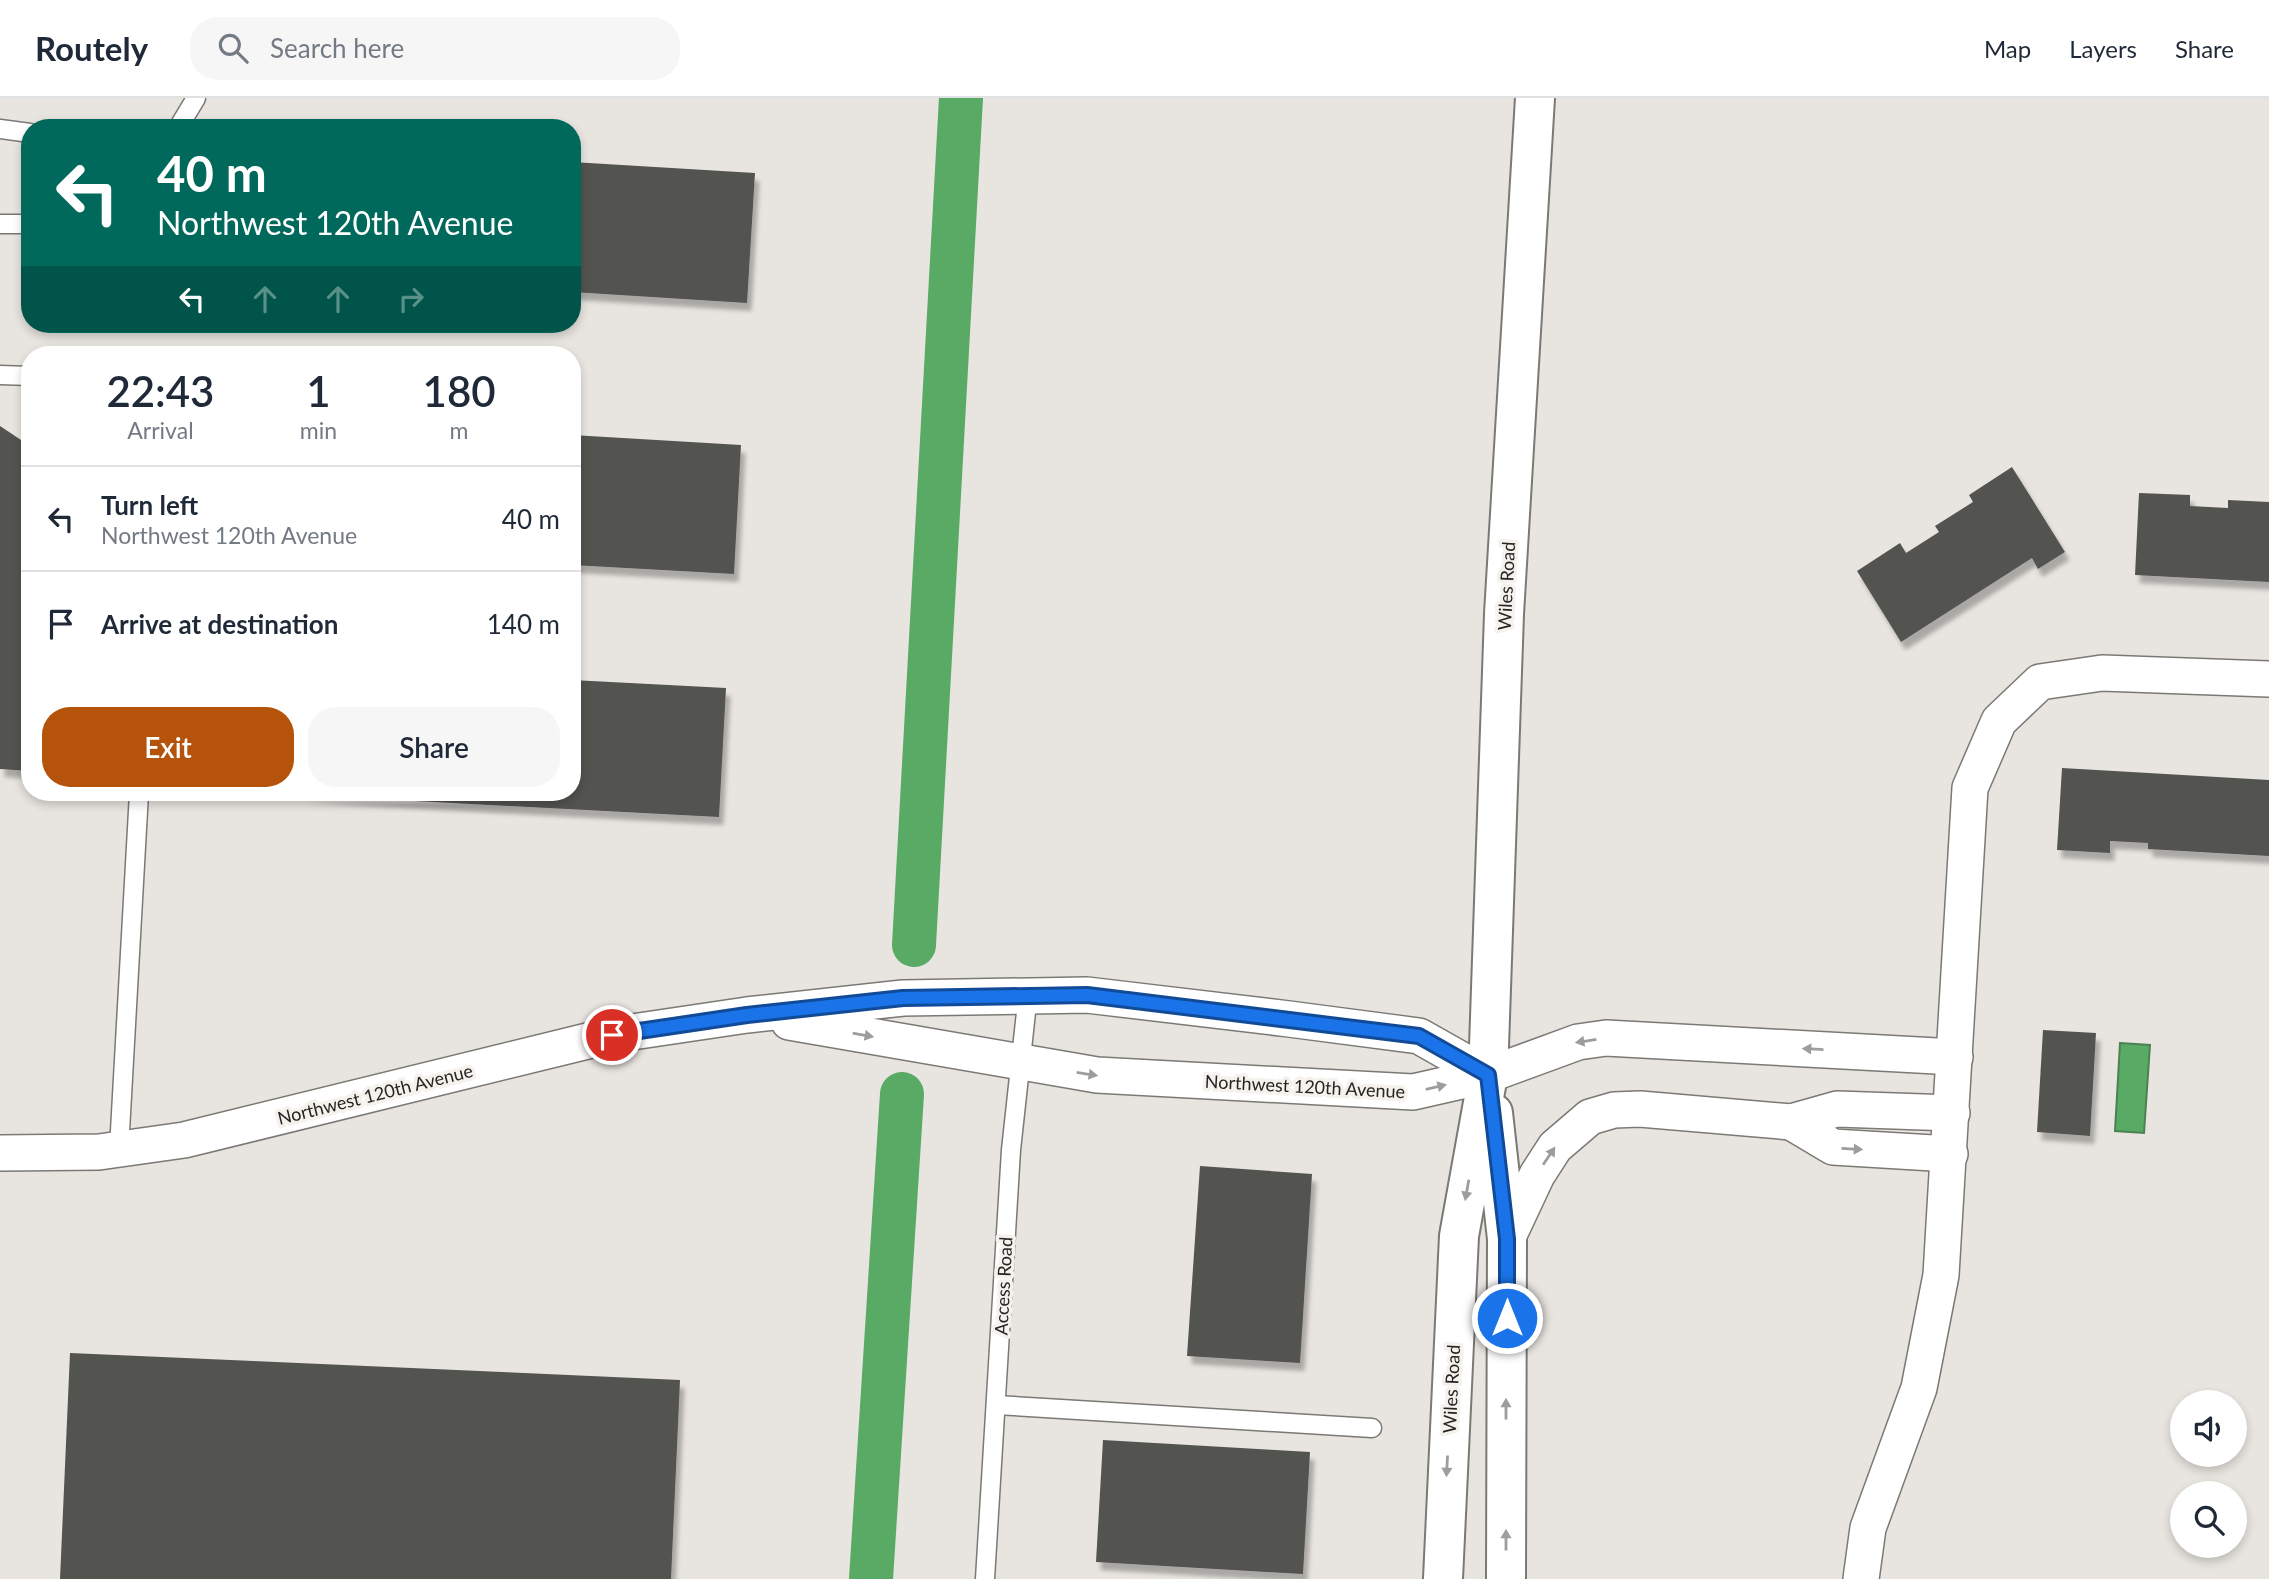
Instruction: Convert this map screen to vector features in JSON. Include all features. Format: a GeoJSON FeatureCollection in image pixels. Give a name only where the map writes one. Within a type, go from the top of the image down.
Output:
{"type":"FeatureCollection","features":[{"type":"Feature","properties":{"kind":"street","name":"Wiles Road"},"geometry":{"type":"LineString","coordinates":[[1443,1579],[1459,1236],[1488,1075],[1504,614],[1535,98]]}},
{"type":"Feature","properties":{"kind":"street"},"geometry":{"type":"LineString","coordinates":[[1861,1579],[1868,1528],[1919,1388],[1941,1275],[1970,788],[1999,721],[2040,682],[2102,673],[2269,679]]}},
{"type":"Feature","properties":{"kind":"street","name":"Northwest 120th Avenue"},"geometry":{"type":"LineString","coordinates":[[0,1153],[41,1154],[119,1149],[184,1140],[612,1035],[747,1015],[903,998],[1028,995],[1115,997],[1419,1036],[1488,1075]]}},
{"type":"Feature","properties":{"kind":"street","name":"Northwest 120th Avenue"},"geometry":{"type":"LineString","coordinates":[[747,1015],[1097,1076],[1413,1092],[1488,1075]]}},
{"type":"Feature","properties":{"kind":"street"},"geometry":{"type":"LineString","coordinates":[[1488,1075],[1578,1042],[1606,1038],[1955,1057]]}},
{"type":"Feature","properties":{"kind":"street"},"geometry":{"type":"LineString","coordinates":[[1863,1110],[1864,1051]]}},
{"type":"Feature","properties":{"kind":"street","name":"Wiles Road"},"geometry":{"type":"LineString","coordinates":[[1488,1075],[1507,1239],[1506,1579]]}},
{"type":"Feature","properties":{"kind":"street"},"geometry":{"type":"LineString","coordinates":[[1507,1239],[1537,1175],[1555,1147],[1590,1117],[1614,1110],[1640,1109],[1791,1122],[1838,1109],[1952,1113]]}},
{"type":"Feature","properties":{"kind":"street"},"geometry":{"type":"LineString","coordinates":[[1791,1122],[1833,1147],[1950,1154]]}},
{"type":"Feature","properties":{"kind":"lane"},"geometry":{"type":"LineString","coordinates":[[183,119],[196,98]]}},
{"type":"Feature","properties":{"kind":"lane"},"geometry":{"type":"LineString","coordinates":[[0,129],[21,132]]}},
{"type":"Feature","properties":{"kind":"lane"},"geometry":{"type":"LineString","coordinates":[[0,223],[21,224]]}},
{"type":"Feature","properties":{"kind":"lane"},"geometry":{"type":"LineString","coordinates":[[0,375],[21,376]]}},
{"type":"Feature","properties":{"kind":"lane"},"geometry":{"type":"LineString","coordinates":[[119,1149],[139,801]]}},
{"type":"Feature","properties":{"kind":"lane","name":"Access Road"},"geometry":{"type":"LineString","coordinates":[[985,1579],[1011,1150],[1023,1063],[1028,995]]}},
{"type":"Feature","properties":{"kind":"lane"},"geometry":{"type":"LineString","coordinates":[[996,1405],[1372,1428]]}},
{"type":"Feature","properties":{"kind":"shaded area"},"geometry":{"type":"Polygon","coordinates":[[[2120,1043],[2150,1045],[2144,1133],[2115,1131],[2120,1043]]]}},
{"type":"Feature","properties":{"kind":"building"},"geometry":{"type":"Polygon","coordinates":[[[581,163],[755,173],[747,303],[581,293],[581,163]]]}},
{"type":"Feature","properties":{"kind":"building"},"geometry":{"type":"Polygon","coordinates":[[[0,426],[21,440],[21,770],[0,769],[0,426]]]}},
{"type":"Feature","properties":{"kind":"building"},"geometry":{"type":"Polygon","coordinates":[[[581,436],[741,445],[734,574],[581,566],[581,436]]]}},
{"type":"Feature","properties":{"kind":"building"},"geometry":{"type":"Polygon","coordinates":[[[2012,467],[2065,552],[2038,569],[2032,558],[1901,642],[1857,571],[1900,543],[1906,553],[1939,532],[1935,526],[1973,502],[1969,495],[2012,467]]]}},
{"type":"Feature","properties":{"kind":"building"},"geometry":{"type":"Polygon","coordinates":[[[2139,493],[2190,495],[2190,506],[2228,508],[2228,500],[2269,502],[2269,582],[2135,575],[2139,493]]]}},
{"type":"Feature","properties":{"kind":"building"},"geometry":{"type":"Polygon","coordinates":[[[581,680],[726,688],[719,817],[415,801],[581,801],[581,680]]]}},
{"type":"Feature","properties":{"kind":"building"},"geometry":{"type":"Polygon","coordinates":[[[2062,768],[2269,780],[2269,856],[2148,849],[2148,843],[2110,841],[2110,853],[2057,850],[2062,768]]]}},
{"type":"Feature","properties":{"kind":"building"},"geometry":{"type":"Polygon","coordinates":[[[2043,1030],[2096,1033],[2090,1136],[2037,1132],[2043,1030]]]}},
{"type":"Feature","properties":{"kind":"building"},"geometry":{"type":"Polygon","coordinates":[[[1200,1166],[1312,1174],[1300,1363],[1187,1356],[1200,1166]]]}},
{"type":"Feature","properties":{"kind":"building"},"geometry":{"type":"Polygon","coordinates":[[[70,1353],[680,1380],[671,1579],[60,1579],[70,1353]]]}},
{"type":"Feature","properties":{"kind":"building"},"geometry":{"type":"Polygon","coordinates":[[[1103,1440],[1310,1452],[1303,1574],[1096,1562],[1103,1440]]]}},
{"type":"Feature","properties":{"kind":"waterway"},"geometry":{"type":"LineString","coordinates":[[914,945],[961,98]]}},
{"type":"Feature","properties":{"kind":"waterway"},"geometry":{"type":"LineString","coordinates":[[871,1579],[902,1094]]}},
{"type":"Feature","properties":{"kind":"route"},"geometry":{"type":"LineString","coordinates":[[612,1035],[747,1015],[903,998],[1087,995],[1419,1036],[1488,1075],[1507,1239],[1507,1318]]}}]}
